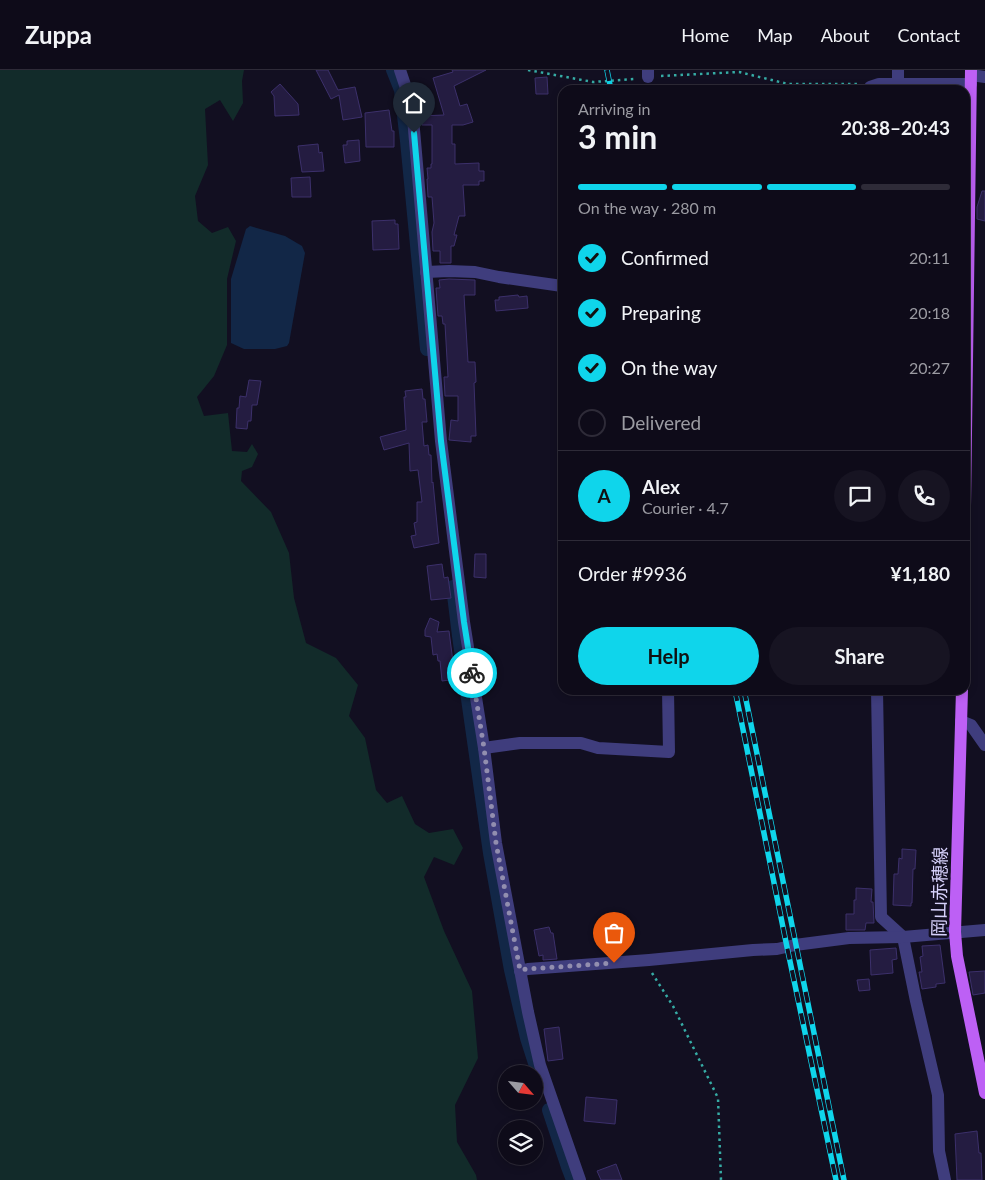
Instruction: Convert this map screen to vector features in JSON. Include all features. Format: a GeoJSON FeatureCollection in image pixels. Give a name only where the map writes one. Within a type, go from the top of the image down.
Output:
{"type":"FeatureCollection","features":[{"type":"Feature","properties":{"kind":"main road"},"geometry":{"type":"LineString","coordinates":[[970,122],[971,76]]}},
{"type":"Feature","properties":{"kind":"main road","name":"岡山赤穂線"},"geometry":{"type":"LineString","coordinates":[[962,695],[955,932],[957,956],[985,1093]]}},
{"type":"Feature","properties":{"kind":"street"},"geometry":{"type":"LineString","coordinates":[[400,70],[413,118],[441,441],[464,622],[484,748],[496,843],[540,1065],[580,1180]]}},
{"type":"Feature","properties":{"kind":"street"},"geometry":{"type":"LineString","coordinates":[[898,70],[898,84]]}},
{"type":"Feature","properties":{"kind":"street"},"geometry":{"type":"LineString","coordinates":[[877,85],[971,76],[985,77]]}},
{"type":"Feature","properties":{"kind":"street"},"geometry":{"type":"LineString","coordinates":[[426,272],[475,272],[558,285]]}},
{"type":"Feature","properties":{"kind":"street"},"geometry":{"type":"LineString","coordinates":[[484,748],[520,743],[581,743],[598,748],[669,752],[668,695]]}},
{"type":"Feature","properties":{"kind":"street"},"geometry":{"type":"LineString","coordinates":[[877,695],[881,917],[903,937],[938,1095],[939,1152],[945,1180]]}},
{"type":"Feature","properties":{"kind":"street"},"geometry":{"type":"LineString","coordinates":[[961,721],[971,725],[985,745]]}},
{"type":"Feature","properties":{"kind":"street"},"geometry":{"type":"LineString","coordinates":[[520,970],[776,949],[849,938],[903,937],[985,930]]}},
{"type":"Feature","properties":{"kind":"path"},"geometry":{"type":"LineString","coordinates":[[528,70],[593,82],[648,74],[739,72],[788,84],[863,85]]}},
{"type":"Feature","properties":{"kind":"path"},"geometry":{"type":"LineString","coordinates":[[649,960],[652,972],[673,1006],[718,1098],[721,1180]]}},
{"type":"Feature","properties":{"kind":"green space"},"geometry":{"type":"Polygon","coordinates":[[[0,70],[244,70],[242,81],[243,103],[233,121],[220,100],[205,109],[208,165],[195,196],[198,221],[212,233],[228,227],[236,241],[227,279],[227,345],[214,376],[197,397],[204,416],[228,413],[232,451],[247,452],[252,444],[258,454],[252,467],[242,471],[241,481],[271,512],[289,553],[294,598],[306,643],[336,658],[358,685],[349,716],[365,738],[376,790],[387,803],[402,796],[415,824],[429,833],[453,829],[463,848],[454,865],[434,857],[424,877],[444,931],[472,991],[478,1058],[455,1105],[457,1142],[477,1180],[0,1180],[0,70]]]}},
{"type":"Feature","properties":{"kind":"water"},"geometry":{"type":"Polygon","coordinates":[[[250,226],[285,236],[302,246],[305,253],[287,346],[275,349],[244,349],[231,343],[231,279],[246,229],[250,226]]]}},
{"type":"Feature","properties":{"kind":"building"},"geometry":{"type":"Polygon","coordinates":[[[316,70],[328,70],[338,90],[355,87],[362,117],[343,120],[339,95],[331,99],[316,70]]]}},
{"type":"Feature","properties":{"kind":"building"},"geometry":{"type":"Polygon","coordinates":[[[452,70],[486,70],[454,86],[460,106],[467,104],[473,122],[463,125],[452,125],[452,144],[455,144],[455,164],[479,163],[479,171],[484,171],[484,181],[479,181],[479,185],[463,185],[465,216],[459,216],[454,235],[457,235],[454,246],[451,246],[451,263],[440,263],[440,251],[433,251],[432,232],[434,223],[432,197],[428,197],[427,168],[431,168],[432,164],[432,125],[422,125],[421,116],[444,115],[433,78],[453,72],[452,70]]]}},
{"type":"Feature","properties":{"kind":"building"},"geometry":{"type":"Polygon","coordinates":[[[547,77],[548,94],[536,94],[535,78],[547,77]]]}},
{"type":"Feature","properties":{"kind":"building"},"geometry":{"type":"Polygon","coordinates":[[[280,84],[298,104],[299,115],[275,116],[274,96],[271,92],[280,84]]]}},
{"type":"Feature","properties":{"kind":"building"},"geometry":{"type":"Polygon","coordinates":[[[389,110],[392,131],[394,131],[394,147],[366,147],[365,113],[389,110]]]}},
{"type":"Feature","properties":{"kind":"building"},"geometry":{"type":"Polygon","coordinates":[[[359,140],[360,161],[345,163],[343,145],[347,145],[347,141],[359,140]]]}},
{"type":"Feature","properties":{"kind":"building"},"geometry":{"type":"Polygon","coordinates":[[[318,144],[319,153],[322,152],[324,171],[302,172],[298,146],[318,144]]]}},
{"type":"Feature","properties":{"kind":"building"},"geometry":{"type":"Polygon","coordinates":[[[310,177],[311,197],[292,197],[291,178],[310,177]]]}},
{"type":"Feature","properties":{"kind":"building"},"geometry":{"type":"Polygon","coordinates":[[[982,191],[985,191],[985,221],[977,219],[977,207],[982,191]]]}},
{"type":"Feature","properties":{"kind":"building"},"geometry":{"type":"Polygon","coordinates":[[[395,220],[395,224],[398,224],[399,249],[373,250],[372,221],[395,220]]]}},
{"type":"Feature","properties":{"kind":"building"},"geometry":{"type":"Polygon","coordinates":[[[439,280],[475,280],[475,295],[464,295],[468,362],[475,362],[476,382],[474,383],[476,436],[471,436],[471,442],[449,440],[451,420],[458,421],[458,396],[445,396],[444,377],[448,377],[445,324],[443,324],[442,316],[438,316],[436,288],[440,288],[439,280]]]}},
{"type":"Feature","properties":{"kind":"building"},"geometry":{"type":"Polygon","coordinates":[[[518,295],[519,297],[527,296],[528,308],[496,311],[495,300],[499,300],[499,297],[518,295]]]}},
{"type":"Feature","properties":{"kind":"building"},"geometry":{"type":"Polygon","coordinates":[[[249,380],[261,381],[257,405],[252,405],[251,421],[248,421],[247,429],[236,428],[240,396],[246,397],[249,380]]]}},
{"type":"Feature","properties":{"kind":"building"},"geometry":{"type":"Polygon","coordinates":[[[422,389],[427,422],[422,422],[424,446],[428,445],[429,455],[431,455],[432,483],[439,543],[414,548],[411,536],[416,535],[414,523],[417,522],[417,502],[422,502],[418,470],[410,471],[409,443],[384,450],[380,437],[406,430],[405,391],[422,389]]]}},
{"type":"Feature","properties":{"kind":"building"},"geometry":{"type":"Polygon","coordinates":[[[475,554],[486,554],[486,578],[474,577],[475,554]]]}},
{"type":"Feature","properties":{"kind":"building"},"geometry":{"type":"Polygon","coordinates":[[[442,564],[444,578],[448,577],[451,598],[431,600],[427,566],[442,564]]]}},
{"type":"Feature","properties":{"kind":"building"},"geometry":{"type":"Polygon","coordinates":[[[430,618],[439,622],[437,632],[449,631],[457,679],[442,681],[440,661],[438,661],[437,654],[433,655],[431,637],[425,636],[425,630],[430,618]]]}},
{"type":"Feature","properties":{"kind":"building"},"geometry":{"type":"Polygon","coordinates":[[[902,849],[916,850],[911,906],[893,905],[894,874],[898,874],[899,858],[902,859],[902,849]]]}},
{"type":"Feature","properties":{"kind":"building"},"geometry":{"type":"Polygon","coordinates":[[[856,888],[872,889],[871,902],[873,902],[874,923],[866,923],[865,930],[846,930],[846,914],[854,914],[856,888]]]}},
{"type":"Feature","properties":{"kind":"building"},"geometry":{"type":"Polygon","coordinates":[[[549,927],[551,933],[553,933],[557,959],[543,960],[543,955],[539,956],[534,930],[549,927]]]}},
{"type":"Feature","properties":{"kind":"building"},"geometry":{"type":"Polygon","coordinates":[[[940,945],[945,983],[936,984],[936,987],[922,989],[919,972],[922,972],[920,957],[923,956],[922,946],[940,945]]]}},
{"type":"Feature","properties":{"kind":"building"},"geometry":{"type":"Polygon","coordinates":[[[896,948],[897,959],[892,960],[893,973],[871,975],[870,950],[896,948]]]}},
{"type":"Feature","properties":{"kind":"building"},"geometry":{"type":"Polygon","coordinates":[[[985,971],[985,993],[973,995],[969,972],[985,971]]]}},
{"type":"Feature","properties":{"kind":"building"},"geometry":{"type":"Polygon","coordinates":[[[869,979],[870,990],[859,991],[857,980],[869,979]]]}},
{"type":"Feature","properties":{"kind":"building"},"geometry":{"type":"Polygon","coordinates":[[[559,1027],[563,1059],[548,1061],[544,1029],[559,1027]]]}},
{"type":"Feature","properties":{"kind":"building"},"geometry":{"type":"Polygon","coordinates":[[[586,1097],[617,1100],[615,1124],[584,1121],[586,1097]]]}},
{"type":"Feature","properties":{"kind":"building"},"geometry":{"type":"Polygon","coordinates":[[[977,1131],[979,1153],[981,1153],[982,1180],[957,1180],[955,1134],[977,1131]]]}},
{"type":"Feature","properties":{"kind":"building"},"geometry":{"type":"Polygon","coordinates":[[[616,1164],[622,1180],[601,1180],[597,1171],[616,1164]]]}},
{"type":"Feature","properties":{"kind":"waterway"},"geometry":{"type":"LineString","coordinates":[[393,70],[401,90],[427,349]]}},
{"type":"Feature","properties":{"kind":"waterway"},"geometry":{"type":"LineString","coordinates":[[453,587],[490,853],[511,970],[535,1063]]}},
{"type":"Feature","properties":{"kind":"waterway"},"geometry":{"type":"LineString","coordinates":[[549,1110],[573,1180]]}},
{"type":"Feature","properties":{"kind":"railway"},"geometry":{"type":"LineString","coordinates":[[607,70],[610,85]]}},
{"type":"Feature","properties":{"kind":"railway"},"geometry":{"type":"LineString","coordinates":[[736,695],[836,1180]]}},
{"type":"Feature","properties":{"kind":"railway"},"geometry":{"type":"LineString","coordinates":[[745,695],[844,1180]]}},
{"type":"Feature","properties":{"kind":"way so far"},"geometry":{"type":"LineString","coordinates":[[472,673],[496,843],[520,970],[614,963]]}},
{"type":"Feature","properties":{"kind":"route"},"geometry":{"type":"LineString","coordinates":[[414,133],[441,441],[472,673]]}}]}
